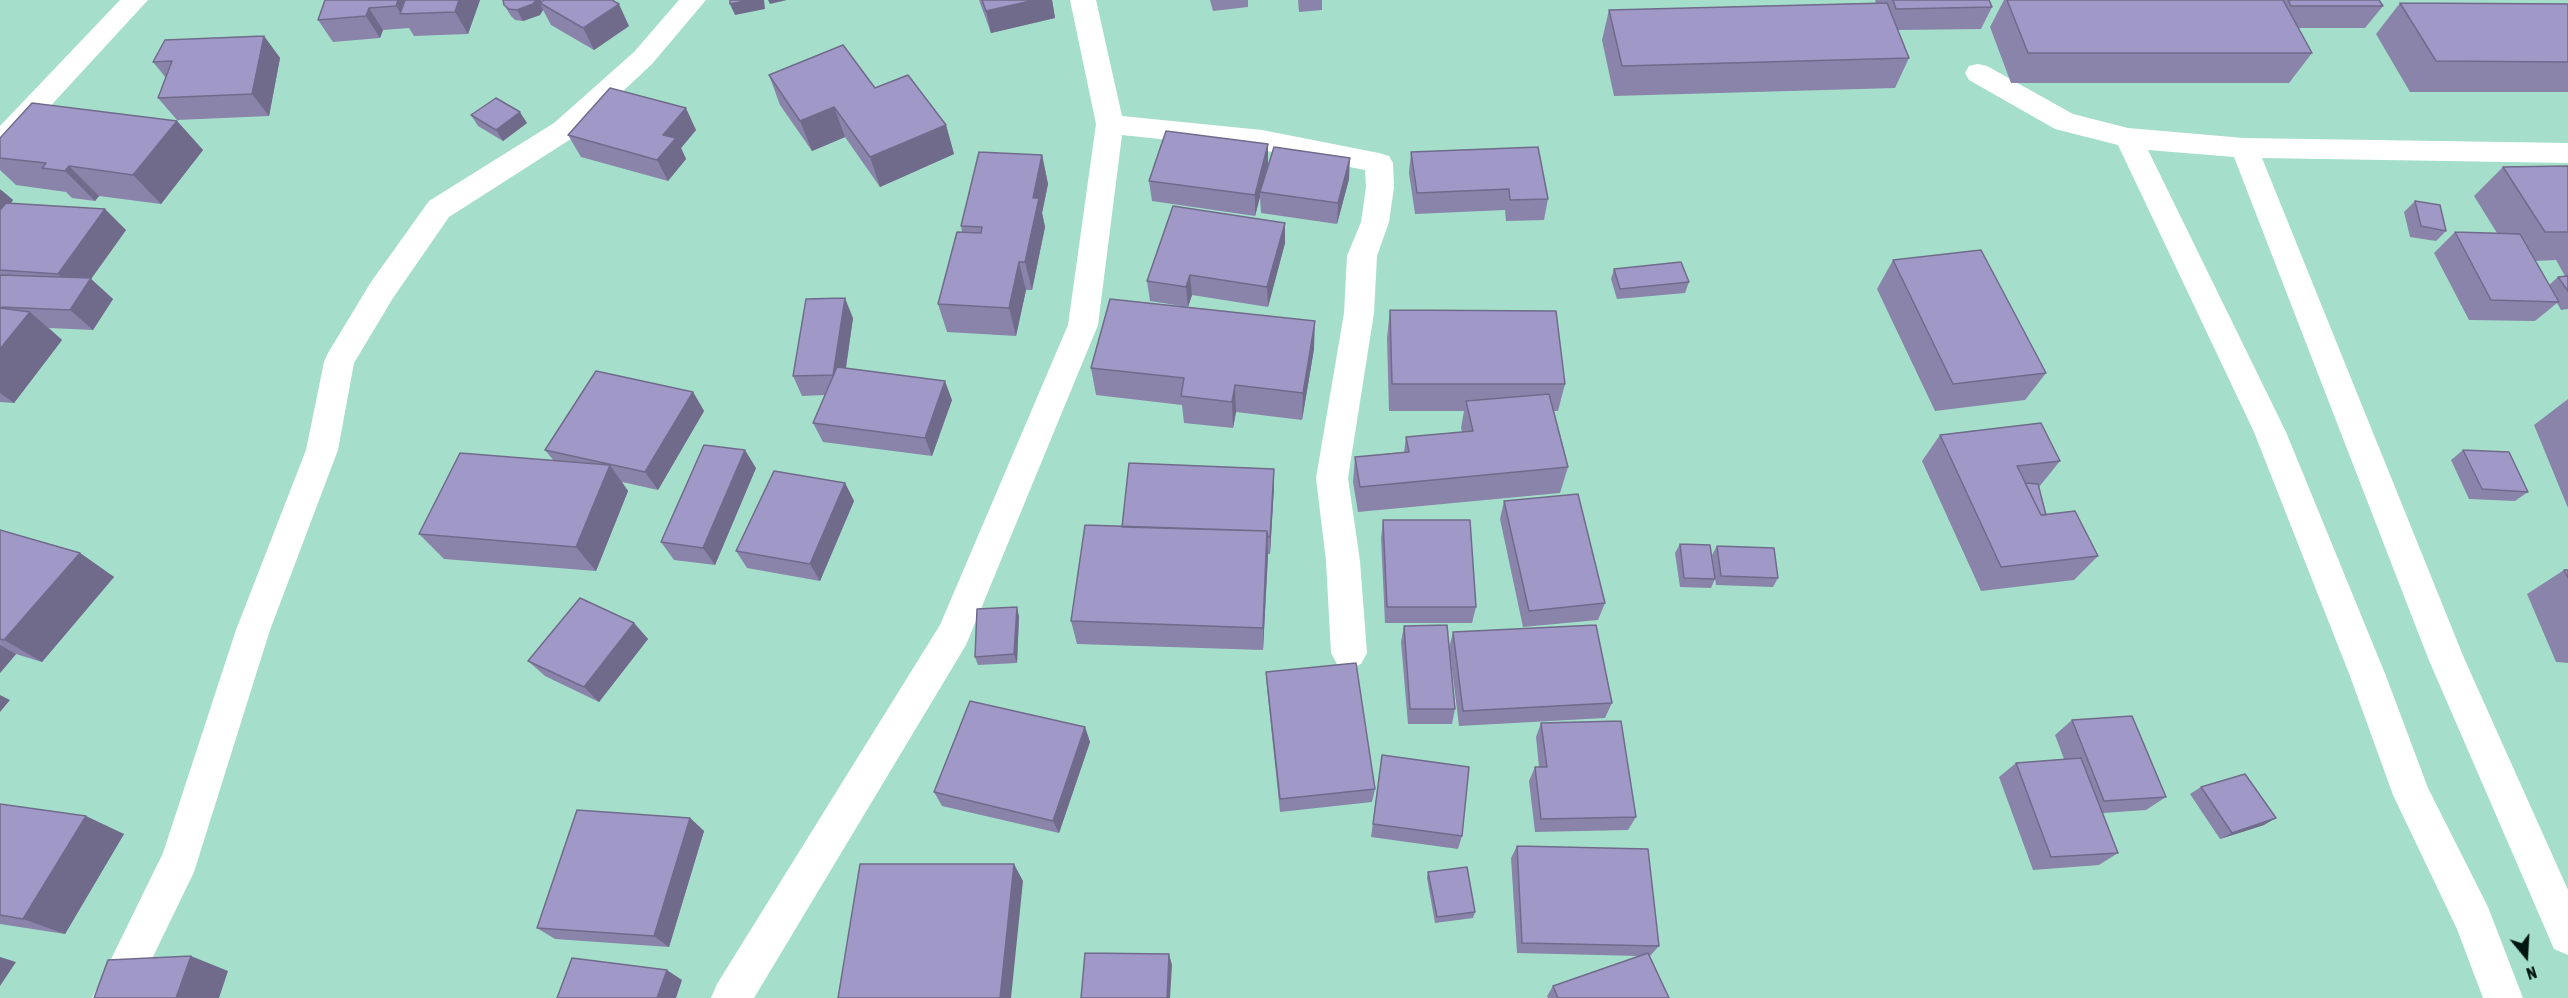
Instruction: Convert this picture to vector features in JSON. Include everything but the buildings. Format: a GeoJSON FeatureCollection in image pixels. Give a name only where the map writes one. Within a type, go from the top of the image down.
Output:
{"type":"FeatureCollection","features":[{"type":"Feature","properties":{"kind":"street"},"geometry":{"type":"LineString","coordinates":[[0,143],[135,0]]}},
{"type":"Feature","properties":{"kind":"street"},"geometry":{"type":"LineString","coordinates":[[112,998],[180,859],[253,630],[322,450],[339,362],[382,290],[439,209],[564,130],[643,58],[693,0]]}},
{"type":"Feature","properties":{"kind":"street"},"geometry":{"type":"LineString","coordinates":[[731,998],[954,634],[1083,325],[1110,124],[1083,0]]}},
{"type":"Feature","properties":{"kind":"street"},"geometry":{"type":"LineString","coordinates":[[1978,74],[2066,122],[2128,138],[2244,148],[2568,153]]}},
{"type":"Feature","properties":{"kind":"street"},"geometry":{"type":"LineString","coordinates":[[1110,124],[1262,140],[1379,163],[1380,187],[1375,222],[1362,256],[1359,313],[1332,478],[1344,561],[1349,652]]}},
{"type":"Feature","properties":{"kind":"street"},"geometry":{"type":"LineString","coordinates":[[2128,138],[2270,432],[2368,676],[2412,795],[2474,921],[2503,998]]}},
{"type":"Feature","properties":{"kind":"street"},"geometry":{"type":"LineString","coordinates":[[2244,148],[2446,658],[2568,935]]}}]}
